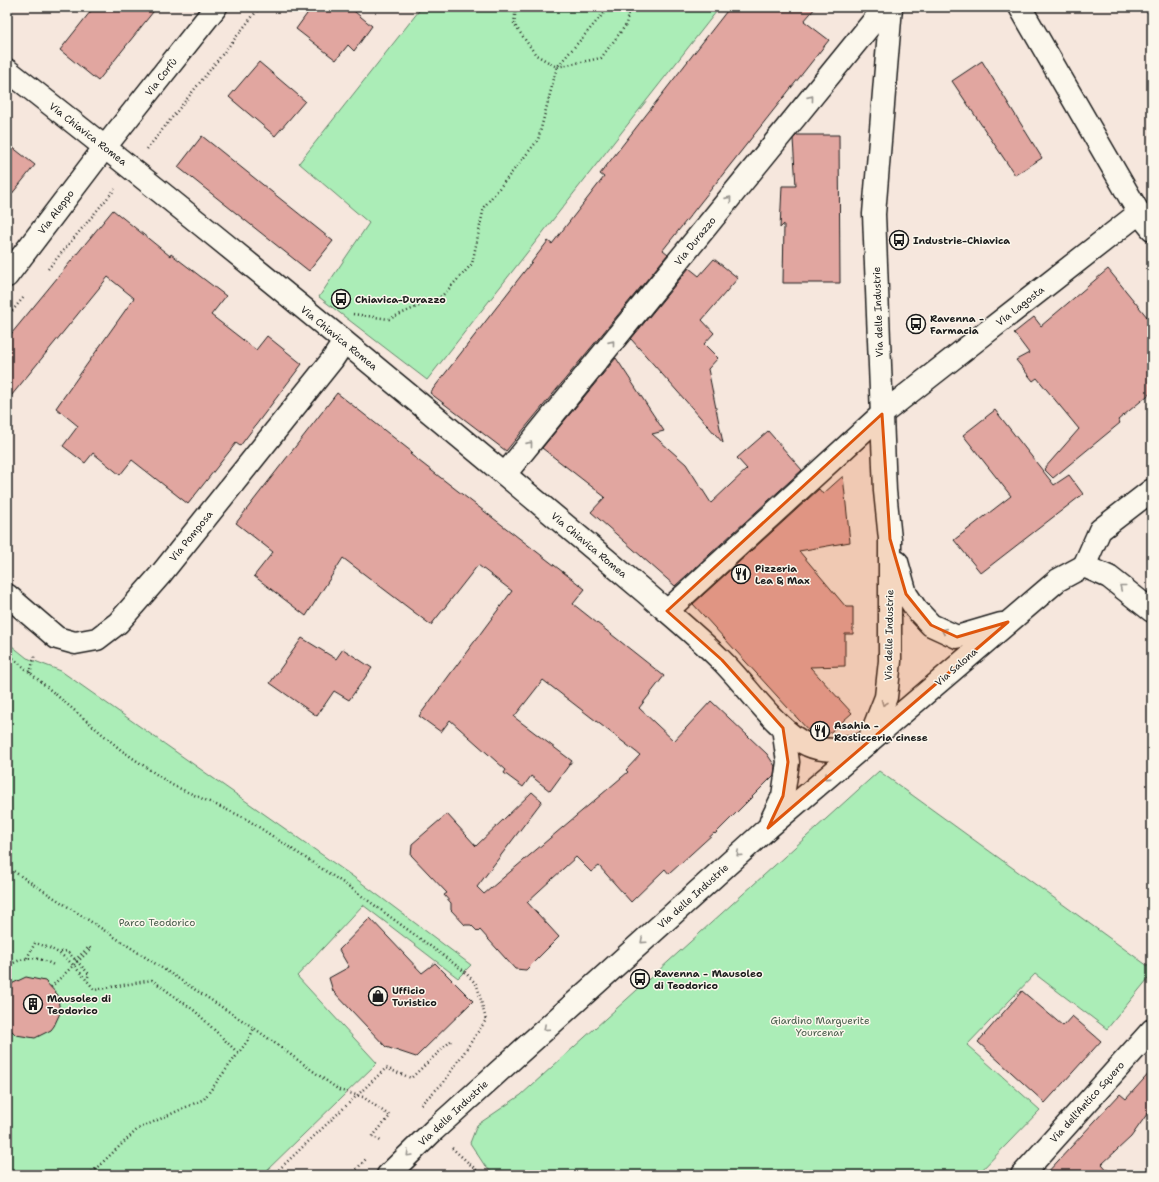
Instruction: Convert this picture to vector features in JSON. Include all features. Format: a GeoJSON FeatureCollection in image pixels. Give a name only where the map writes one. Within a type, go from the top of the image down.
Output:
{"type":"FeatureCollection","features":[{"type":"Feature","properties":{"kind":"street","name":"Via Corfù"},"geometry":{"type":"LineString","coordinates":[[105,147],[216,7]]}},
{"type":"Feature","properties":{"kind":"street","name":"Via Durazzo"},"geometry":{"type":"LineString","coordinates":[[505,474],[885,7]]}},
{"type":"Feature","properties":{"kind":"street","name":"Via delle Industrie"},"geometry":{"type":"LineString","coordinates":[[868,743],[886,696],[890,661],[890,539],[885,491],[874,214],[891,7]]}},
{"type":"Feature","properties":{"kind":"street","name":"Via Lagosta"},"geometry":{"type":"LineString","coordinates":[[882,414],[1145,221],[1020,7]]}},
{"type":"Feature","properties":{"kind":"street","name":"Via Chiavica Romea"},"geometry":{"type":"LineString","coordinates":[[7,70],[105,147],[505,474],[722,660],[783,728]]}},
{"type":"Feature","properties":{"kind":"street","name":"Via Aleppo"},"geometry":{"type":"LineString","coordinates":[[7,276],[105,147]]}},
{"type":"Feature","properties":{"kind":"street","name":"Via Pomposa"},"geometry":{"type":"LineString","coordinates":[[7,595],[57,638],[75,643],[97,639],[118,623],[161,574],[332,360],[344,342]]}},
{"type":"Feature","properties":{"kind":"street"},"geometry":{"type":"LineString","coordinates":[[667,612],[882,414]]}},
{"type":"Feature","properties":{"kind":"street"},"geometry":{"type":"LineString","coordinates":[[1152,490],[1100,530],[1084,566],[1109,577],[1152,611]]}},
{"type":"Feature","properties":{"kind":"street"},"geometry":{"type":"LineString","coordinates":[[890,539],[906,594],[916,609],[931,625],[957,637],[1008,622]]}},
{"type":"Feature","properties":{"kind":"street","name":"Via Salona"},"geometry":{"type":"LineString","coordinates":[[768,828],[1058,580],[1084,566]]}},
{"type":"Feature","properties":{"kind":"street","name":"Via delle Industrie"},"geometry":{"type":"LineString","coordinates":[[388,1175],[434,1130],[768,828],[783,796],[788,762],[783,728]]}},
{"type":"Feature","properties":{"kind":"street"},"geometry":{"type":"LineString","coordinates":[[783,728],[808,746],[838,751],[868,743]]}},
{"type":"Feature","properties":{"kind":"street","name":"Via dell'Antico Squero"},"geometry":{"type":"LineString","coordinates":[[1022,1175],[1152,1030]]}},
{"type":"Feature","properties":{"kind":"path"},"geometry":{"type":"LineString","coordinates":[[516,7],[514,24],[536,55],[557,67],[601,58],[626,25],[629,7]]}},
{"type":"Feature","properties":{"kind":"path"},"geometry":{"type":"LineString","coordinates":[[316,319],[338,311],[389,319],[442,296],[467,270],[472,264],[484,207],[538,140],[557,67],[609,7]]}},
{"type":"Feature","properties":{"kind":"path"},"geometry":{"type":"LineString","coordinates":[[7,653],[121,750],[172,785],[245,818],[351,888],[464,971],[477,985],[486,1020],[444,1082],[416,1109]]}},
{"type":"Feature","properties":{"kind":"path"},"geometry":{"type":"LineString","coordinates":[[7,867],[254,1028],[339,1090],[357,1094],[390,1116],[373,1136],[382,1142],[388,1137]]}},
{"type":"Feature","properties":{"kind":"path"},"geometry":{"type":"LineString","coordinates":[[27,958],[35,943],[60,952],[95,990],[152,980],[196,1011],[238,1053]]}},
{"type":"Feature","properties":{"kind":"path"},"geometry":{"type":"LineString","coordinates":[[51,987],[89,947],[91,949],[77,960]]}},
{"type":"Feature","properties":{"kind":"path"},"geometry":{"type":"LineString","coordinates":[[60,952],[67,951],[77,960],[89,974],[87,980]]}},
{"type":"Feature","properties":{"kind":"path"},"geometry":{"type":"LineString","coordinates":[[7,967],[27,958],[43,959],[55,966]]}},
{"type":"Feature","properties":{"kind":"path"},"geometry":{"type":"LineString","coordinates":[[89,1175],[138,1129],[204,1098],[238,1053],[254,1028]]}},
{"type":"Feature","properties":{"kind":"path"},"geometry":{"type":"LineString","coordinates":[[273,1175],[386,1068],[411,1078],[453,1039]]}},
{"type":"Feature","properties":{"kind":"path"},"geometry":{"type":"LineString","coordinates":[[7,1044],[12,1047]]}},
{"type":"Feature","properties":{"kind":"highlighted area"},"geometry":{"type":"Polygon","coordinates":[[[882,414],[890,539],[906,594],[931,625],[957,637],[1008,622],[768,828],[783,796],[788,762],[783,728],[722,660],[667,611],[882,414]]]}},
{"type":"Feature","properties":{"kind":"green space"},"geometry":{"type":"Polygon","coordinates":[[[422,7],[720,7],[427,380],[319,297],[369,223],[299,163],[422,7]]]}},
{"type":"Feature","properties":{"kind":"green space","name":"Parco Teodorico"},"geometry":{"type":"Polygon","coordinates":[[[7,642],[27,658],[61,671],[355,878],[471,965],[458,978],[363,905],[297,976],[377,1063],[264,1173],[258,1175],[7,1175],[7,642]]]}},
{"type":"Feature","properties":{"kind":"green space","name":"Giardino Marguerite Yourcenar"},"geometry":{"type":"Polygon","coordinates":[[[879,771],[1152,969],[1152,974],[1107,1029],[1035,974],[967,1045],[1040,1110],[977,1175],[495,1175],[485,1166],[470,1143],[477,1125],[521,1095],[879,771]]]}},
{"type":"Feature","properties":{"kind":"building"},"geometry":{"type":"Polygon","coordinates":[[[94,7],[157,7],[98,81],[60,50],[94,7]]]}},
{"type":"Feature","properties":{"kind":"building"},"geometry":{"type":"Polygon","coordinates":[[[312,7],[349,7],[372,26],[354,51],[348,45],[336,60],[296,29],[312,7]]]}},
{"type":"Feature","properties":{"kind":"building"},"geometry":{"type":"Polygon","coordinates":[[[730,7],[816,7],[804,21],[829,40],[663,250],[668,254],[506,451],[430,393],[548,241],[552,244],[604,177],[600,174],[730,7]]]}},
{"type":"Feature","properties":{"kind":"building"},"geometry":{"type":"Polygon","coordinates":[[[982,61],[1042,158],[1015,175],[952,81],[982,61]]]}},
{"type":"Feature","properties":{"kind":"building"},"geometry":{"type":"Polygon","coordinates":[[[259,62],[305,101],[275,136],[229,97],[259,62]]]}},
{"type":"Feature","properties":{"kind":"building"},"geometry":{"type":"Polygon","coordinates":[[[797,135],[839,135],[840,283],[783,283],[784,224],[780,228],[782,186],[796,186],[793,139],[797,135]]]}},
{"type":"Feature","properties":{"kind":"building"},"geometry":{"type":"Polygon","coordinates":[[[202,136],[333,241],[309,271],[178,167],[202,136]]]}},
{"type":"Feature","properties":{"kind":"building"},"geometry":{"type":"Polygon","coordinates":[[[7,143],[35,165],[7,200],[7,143]]]}},
{"type":"Feature","properties":{"kind":"building"},"geometry":{"type":"Polygon","coordinates":[[[113,210],[170,256],[171,254],[226,296],[211,315],[256,350],[267,336],[302,364],[240,446],[236,443],[188,504],[132,460],[120,475],[93,453],[85,463],[63,446],[78,426],[56,408],[134,298],[108,277],[7,401],[7,339],[113,210]]]}},
{"type":"Feature","properties":{"kind":"building"},"geometry":{"type":"Polygon","coordinates":[[[714,259],[738,278],[702,320],[714,333],[704,344],[718,358],[708,369],[723,443],[631,339],[689,268],[699,276],[714,259]]]}},
{"type":"Feature","properties":{"kind":"building"},"geometry":{"type":"Polygon","coordinates":[[[1108,269],[1152,323],[1152,392],[1118,420],[1120,423],[1053,478],[1044,469],[1079,429],[1037,378],[1033,381],[1016,360],[1029,353],[1014,333],[1034,317],[1041,326],[1108,269]]]}},
{"type":"Feature","properties":{"kind":"building"},"geometry":{"type":"Polygon","coordinates":[[[616,358],[664,431],[652,434],[686,464],[711,503],[747,469],[737,458],[768,431],[802,470],[675,586],[591,512],[605,497],[542,448],[616,358]]]}},
{"type":"Feature","properties":{"kind":"building"},"geometry":{"type":"Polygon","coordinates":[[[337,393],[412,452],[410,454],[585,589],[573,604],[664,676],[639,708],[674,741],[711,701],[767,754],[775,766],[774,775],[715,834],[714,833],[669,874],[665,869],[631,902],[599,866],[591,872],[576,857],[527,902],[559,937],[526,970],[515,969],[480,930],[478,932],[471,925],[465,925],[451,910],[451,903],[444,895],[447,893],[411,855],[412,844],[447,814],[476,846],[532,792],[542,801],[477,887],[484,894],[628,772],[626,770],[640,755],[543,680],[514,717],[572,761],[550,791],[531,776],[523,787],[504,773],[506,770],[450,720],[441,732],[419,716],[512,591],[478,565],[431,625],[343,558],[306,616],[254,576],[273,552],[236,523],[337,393]]]}},
{"type":"Feature","properties":{"kind":"building"},"geometry":{"type":"Polygon","coordinates":[[[995,410],[1054,485],[1069,475],[1083,494],[981,573],[954,540],[1011,496],[963,435],[995,410]]]}},
{"type":"Feature","properties":{"kind":"building"},"geometry":{"type":"Polygon","coordinates":[[[843,476],[850,542],[799,551],[846,607],[853,607],[853,634],[845,634],[845,666],[810,667],[852,713],[825,737],[809,731],[693,604],[819,489],[823,494],[843,476]]]}},
{"type":"Feature","properties":{"kind":"building"},"geometry":{"type":"Polygon","coordinates":[[[302,638],[336,659],[343,649],[372,668],[349,700],[334,691],[317,716],[270,683],[302,638]]]}},
{"type":"Feature","properties":{"kind":"building"},"geometry":{"type":"Polygon","coordinates":[[[370,918],[422,973],[435,963],[473,1001],[416,1057],[386,1047],[333,991],[329,978],[349,967],[339,950],[370,918]]]}},
{"type":"Feature","properties":{"kind":"building","name":"Mausoleo di Teodorico"},"geometry":{"type":"Polygon","coordinates":[[[26,977],[45,981],[58,995],[60,1013],[54,1026],[51,1030],[35,1038],[16,1035],[7,1026],[7,986],[26,977]]]}},
{"type":"Feature","properties":{"kind":"building"},"geometry":{"type":"Polygon","coordinates":[[[1022,991],[1063,1026],[1072,1016],[1101,1041],[1045,1103],[978,1042],[1022,991]]]}},
{"type":"Feature","properties":{"kind":"building"},"geometry":{"type":"Polygon","coordinates":[[[1152,1070],[1152,1107],[1131,1137],[1102,1164],[1112,1175],[1045,1175],[1120,1094],[1126,1099],[1152,1070]]]}},
{"type":"Feature","properties":{"kind":"place","name":"Industrie-Chiavica"},"geometry":{"type":"Point","coordinates":[899,240]}},
{"type":"Feature","properties":{"kind":"place","name":"Chiavica-Durazzo"},"geometry":{"type":"Point","coordinates":[341,299]}},
{"type":"Feature","properties":{"kind":"place","name":"Ravenna - Farmacia"},"geometry":{"type":"Point","coordinates":[916,324]}},
{"type":"Feature","properties":{"kind":"place","name":"Pizzeria Lea & Max"},"geometry":{"type":"Point","coordinates":[741,574]}},
{"type":"Feature","properties":{"kind":"place","name":"Asahia - Rosticceria cinese"},"geometry":{"type":"Point","coordinates":[820,731]}},
{"type":"Feature","properties":{"kind":"place","name":"Ravenna - Mausoleo di Teodorico"},"geometry":{"type":"Point","coordinates":[640,979]}},
{"type":"Feature","properties":{"kind":"place","name":"Ufficio Turistico"},"geometry":{"type":"Point","coordinates":[378,996]}},
{"type":"Feature","properties":{"kind":"place","name":"Mausoleo di Teodorico"},"geometry":{"type":"Point","coordinates":[33,1004]}}]}
